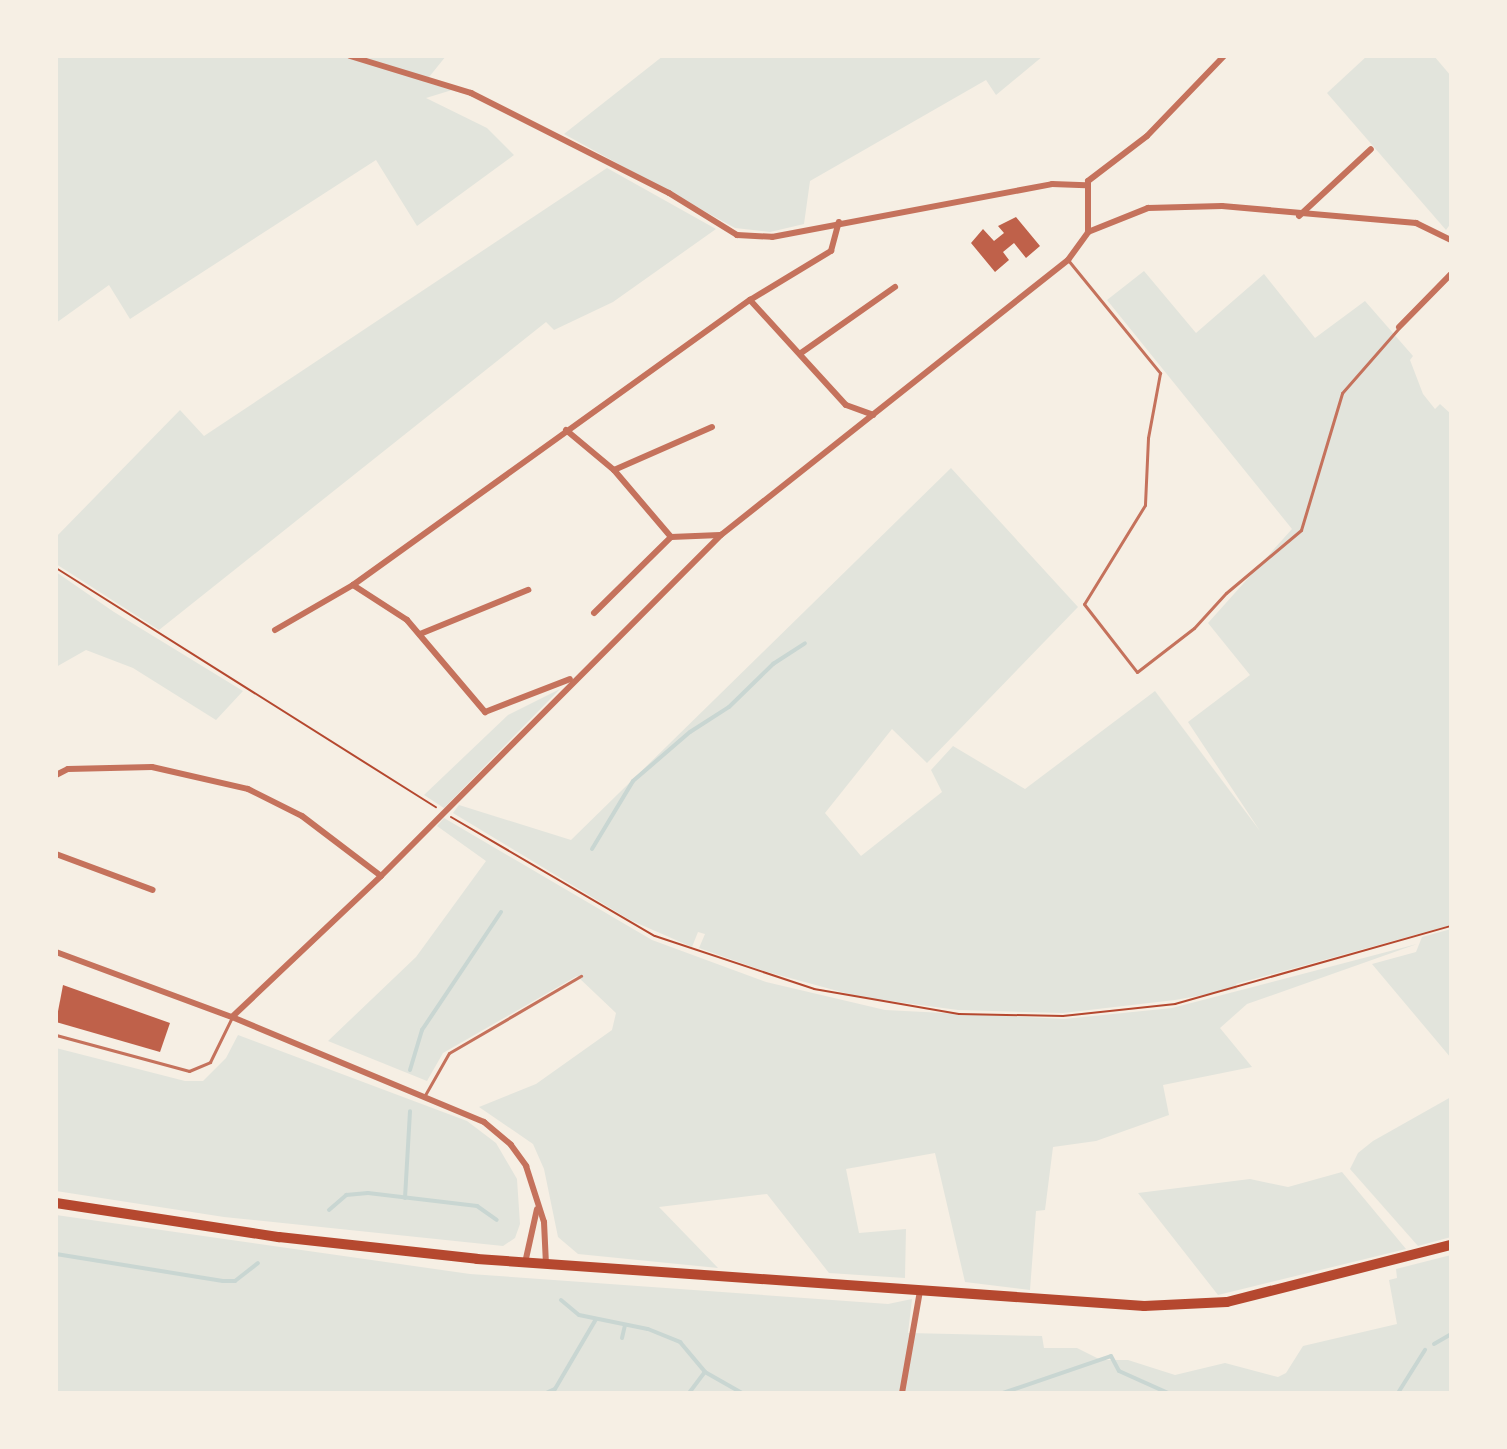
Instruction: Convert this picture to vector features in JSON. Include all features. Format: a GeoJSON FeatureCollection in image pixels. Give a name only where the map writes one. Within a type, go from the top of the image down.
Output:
{"type":"FeatureCollection","features":[{"type":"Feature","properties":{"kind":"main road"},"geometry":{"type":"LineString","coordinates":[[56,1203],[267,1235],[546,1265],[1194,1306],[1267,1294],[1451,1245]]}},
{"type":"Feature","properties":{"kind":"street"},"geometry":{"type":"LineString","coordinates":[[350,56],[471,93],[669,193],[737,235],[772,237],[839,222],[1067,182],[1086,185],[1147,136],[1224,56]]}},
{"type":"Feature","properties":{"kind":"street"},"geometry":{"type":"LineString","coordinates":[[1299,216],[1371,149]]}},
{"type":"Feature","properties":{"kind":"street"},"geometry":{"type":"LineString","coordinates":[[1086,185],[1088,232]]}},
{"type":"Feature","properties":{"kind":"street"},"geometry":{"type":"LineString","coordinates":[[232,1017],[381,876],[575,677],[721,535],[1068,260],[1088,232],[1148,208],[1222,206],[1299,216],[1416,223],[1451,240]]}},
{"type":"Feature","properties":{"kind":"street"},"geometry":{"type":"LineString","coordinates":[[275,630],[353,585],[750,300],[831,251],[839,222]]}},
{"type":"Feature","properties":{"kind":"street"},"geometry":{"type":"LineString","coordinates":[[1399,327],[1451,274]]}},
{"type":"Feature","properties":{"kind":"street"},"geometry":{"type":"LineString","coordinates":[[801,353],[895,287]]}},
{"type":"Feature","properties":{"kind":"street"},"geometry":{"type":"LineString","coordinates":[[750,300],[846,405],[873,415]]}},
{"type":"Feature","properties":{"kind":"street"},"geometry":{"type":"LineString","coordinates":[[614,470],[712,427]]}},
{"type":"Feature","properties":{"kind":"street"},"geometry":{"type":"LineString","coordinates":[[566,430],[614,470],[671,537]]}},
{"type":"Feature","properties":{"kind":"street"},"geometry":{"type":"LineString","coordinates":[[594,613],[671,537],[721,535]]}},
{"type":"Feature","properties":{"kind":"street"},"geometry":{"type":"LineString","coordinates":[[353,585],[407,620],[485,712],[575,677]]}},
{"type":"Feature","properties":{"kind":"street"},"geometry":{"type":"LineString","coordinates":[[420,634],[528,590]]}},
{"type":"Feature","properties":{"kind":"street"},"geometry":{"type":"LineString","coordinates":[[56,775],[68,769],[152,767],[248,789],[302,816],[381,876]]}},
{"type":"Feature","properties":{"kind":"street"},"geometry":{"type":"LineString","coordinates":[[56,854],[153,890]]}},
{"type":"Feature","properties":{"kind":"street"},"geometry":{"type":"LineString","coordinates":[[56,952],[232,1017],[484,1122],[511,1145],[531,1178],[537,1209],[544,1222],[546,1265]]}},
{"type":"Feature","properties":{"kind":"street"},"geometry":{"type":"LineString","coordinates":[[525,1263],[537,1209]]}},
{"type":"Feature","properties":{"kind":"street"},"geometry":{"type":"LineString","coordinates":[[902,1393],[920,1291]]}},
{"type":"Feature","properties":{"kind":"lane"},"geometry":{"type":"LineString","coordinates":[[1068,260],[1160,373],[1148,438],[1145,505],[1084,604],[1137,672],[1194,628],[1226,593],[1301,530],[1342,393],[1399,327]]}},
{"type":"Feature","properties":{"kind":"lane"},"geometry":{"type":"LineString","coordinates":[[425,1095],[449,1053],[581,976]]}},
{"type":"Feature","properties":{"kind":"lane"},"geometry":{"type":"LineString","coordinates":[[56,1035],[189,1071],[210,1062],[232,1017]]}},
{"type":"Feature","properties":{"kind":"path"},"geometry":{"type":"LineString","coordinates":[[56,568],[428,802]]}},
{"type":"Feature","properties":{"kind":"path"},"geometry":{"type":"LineString","coordinates":[[465,826],[655,936],[814,989],[959,1014],[1063,1016],[1175,1004],[1451,926]]}},
{"type":"Feature","properties":{"kind":"shaded area"},"geometry":{"type":"Polygon","coordinates":[[[56,56],[446,56],[425,82],[452,90],[426,98],[487,128],[514,155],[417,226],[376,160],[130,319],[109,285],[56,323],[56,56]]]}},
{"type":"Feature","properties":{"kind":"shaded area"},"geometry":{"type":"Polygon","coordinates":[[[663,56],[1043,56],[996,95],[986,80],[810,181],[804,224],[770,232],[735,228],[564,134],[663,56]]]}},
{"type":"Feature","properties":{"kind":"shaded area"},"geometry":{"type":"Polygon","coordinates":[[[1367,56],[1434,56],[1451,76],[1451,223],[1446,230],[1327,93],[1367,56]]]}},
{"type":"Feature","properties":{"kind":"shaded area"},"geometry":{"type":"Polygon","coordinates":[[[607,168],[716,229],[613,302],[554,330],[546,322],[159,630],[56,564],[56,537],[180,410],[204,436],[607,168]]]}},
{"type":"Feature","properties":{"kind":"shaded area"},"geometry":{"type":"Polygon","coordinates":[[[1144,271],[1196,333],[1264,274],[1315,338],[1365,301],[1413,356],[1410,360],[1423,394],[1435,409],[1440,404],[1451,414],[1451,925],[1236,984],[1237,989],[1175,1000],[1063,1013],[958,1010],[860,997],[764,971],[699,948],[705,934],[698,932],[692,947],[630,920],[453,813],[459,805],[571,840],[951,468],[1078,607],[927,763],[892,729],[825,813],[861,856],[942,792],[931,770],[953,746],[1025,789],[1155,691],[1260,831],[1188,722],[1250,675],[1208,623],[1292,529],[1107,300],[1144,271]]]}},
{"type":"Feature","properties":{"kind":"shaded area"},"geometry":{"type":"Polygon","coordinates":[[[56,572],[114,612],[243,691],[216,720],[133,668],[86,650],[56,667],[56,572]]]}},
{"type":"Feature","properties":{"kind":"shaded area"},"geometry":{"type":"Polygon","coordinates":[[[560,689],[444,808],[424,795],[508,715],[560,689]]]}},
{"type":"Feature","properties":{"kind":"shaded area"},"geometry":{"type":"Polygon","coordinates":[[[444,818],[652,940],[766,982],[885,1010],[1064,1019],[1172,1008],[1417,944],[1247,1004],[1220,1028],[1252,1067],[1163,1085],[1169,1115],[1096,1141],[1053,1147],[1045,1210],[1036,1211],[1030,1290],[965,1282],[935,1153],[846,1169],[859,1233],[906,1229],[905,1278],[829,1273],[767,1194],[659,1207],[718,1268],[578,1254],[558,1237],[544,1169],[533,1144],[479,1107],[536,1084],[612,1030],[616,1013],[577,976],[443,1053],[427,1081],[328,1041],[416,957],[486,861],[437,826],[444,818]]]}},
{"type":"Feature","properties":{"kind":"shaded area"},"geometry":{"type":"Polygon","coordinates":[[[1451,929],[1451,1058],[1372,964],[1416,952],[1422,937],[1451,929]]]}},
{"type":"Feature","properties":{"kind":"shaded area"},"geometry":{"type":"Polygon","coordinates":[[[238,1035],[467,1121],[496,1143],[517,1179],[520,1224],[515,1238],[503,1246],[224,1217],[56,1191],[56,1048],[185,1081],[203,1081],[226,1058],[238,1035]]]}},
{"type":"Feature","properties":{"kind":"shaded area"},"geometry":{"type":"Polygon","coordinates":[[[1451,1097],[1451,1237],[1418,1246],[1350,1169],[1358,1153],[1373,1141],[1451,1097]]]}},
{"type":"Feature","properties":{"kind":"shaded area"},"geometry":{"type":"Polygon","coordinates":[[[1342,1172],[1406,1249],[1218,1295],[1138,1193],[1250,1179],[1288,1187],[1342,1172]]]}},
{"type":"Feature","properties":{"kind":"shaded area"},"geometry":{"type":"Polygon","coordinates":[[[56,1215],[470,1274],[888,1304],[912,1299],[908,1333],[1042,1336],[1044,1348],[1077,1348],[1101,1360],[1128,1360],[1175,1375],[1225,1363],[1278,1377],[1286,1373],[1303,1346],[1397,1324],[1389,1280],[1397,1278],[1396,1269],[1451,1255],[1451,1393],[56,1393],[56,1215]]]}},
{"type":"Feature","properties":{"kind":"building"},"geometry":{"type":"Polygon","coordinates":[[[1016,217],[1040,246],[1026,258],[1014,243],[1003,252],[1009,260],[995,272],[971,243],[983,229],[994,241],[1004,233],[998,226],[1016,217]]]}},
{"type":"Feature","properties":{"kind":"building"},"geometry":{"type":"Polygon","coordinates":[[[63,985],[170,1023],[160,1052],[56,1022],[63,985]]]}},
{"type":"Feature","properties":{"kind":"waterway"},"geometry":{"type":"LineString","coordinates":[[592,849],[633,781],[690,732],[729,707],[773,664],[805,643]]}},
{"type":"Feature","properties":{"kind":"waterway"},"geometry":{"type":"LineString","coordinates":[[410,1070],[422,1030],[501,912]]}},
{"type":"Feature","properties":{"kind":"waterway"},"geometry":{"type":"LineString","coordinates":[[405,1198],[410,1111]]}},
{"type":"Feature","properties":{"kind":"waterway"},"geometry":{"type":"LineString","coordinates":[[329,1210],[346,1195],[368,1193],[477,1206],[497,1220]]}},
{"type":"Feature","properties":{"kind":"waterway"},"geometry":{"type":"LineString","coordinates":[[56,1254],[223,1281],[235,1281],[258,1263]]}},
{"type":"Feature","properties":{"kind":"waterway"},"geometry":{"type":"LineString","coordinates":[[561,1300],[579,1315],[648,1329],[680,1342],[705,1372],[742,1393]]}},
{"type":"Feature","properties":{"kind":"waterway"},"geometry":{"type":"LineString","coordinates":[[546,1393],[555,1389],[596,1319]]}},
{"type":"Feature","properties":{"kind":"waterway"},"geometry":{"type":"LineString","coordinates":[[622,1338],[625,1325]]}},
{"type":"Feature","properties":{"kind":"waterway"},"geometry":{"type":"LineString","coordinates":[[1434,1344],[1451,1334]]}},
{"type":"Feature","properties":{"kind":"waterway"},"geometry":{"type":"LineString","coordinates":[[1398,1393],[1425,1350]]}},
{"type":"Feature","properties":{"kind":"waterway"},"geometry":{"type":"LineString","coordinates":[[1003,1393],[1111,1356],[1119,1371],[1168,1393]]}},
{"type":"Feature","properties":{"kind":"waterway"},"geometry":{"type":"LineString","coordinates":[[689,1393],[705,1372]]}}]}
